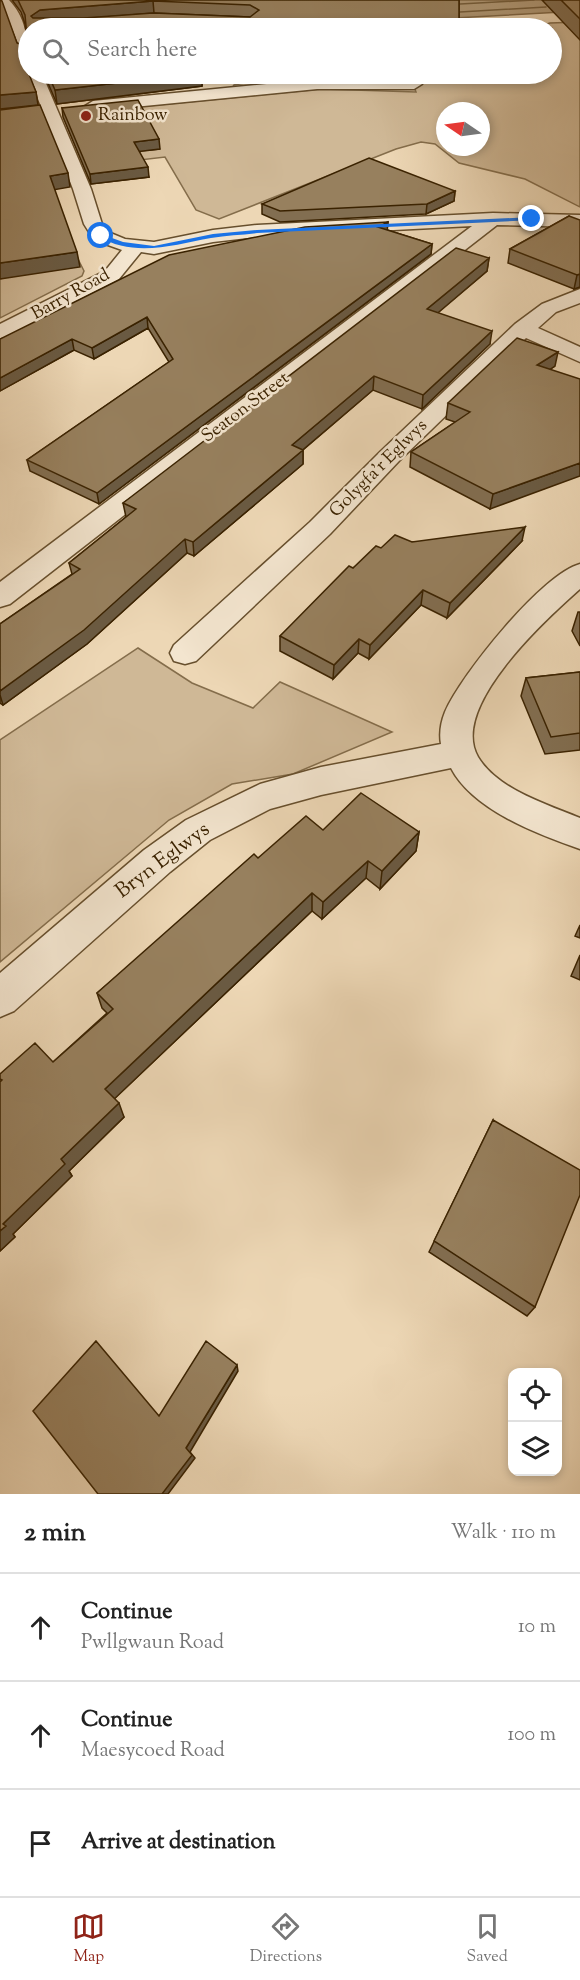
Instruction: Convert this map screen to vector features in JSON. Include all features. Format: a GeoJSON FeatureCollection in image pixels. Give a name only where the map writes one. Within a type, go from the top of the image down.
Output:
{"type":"FeatureCollection","features":[{"type":"Feature","properties":{"kind":"street"},"geometry":{"type":"LineString","coordinates":[[2,0],[12,11],[17,29]]}},
{"type":"Feature","properties":{"kind":"street"},"geometry":{"type":"LineString","coordinates":[[36,84],[40,112],[82,189],[93,224],[101,236],[135,247],[154,248],[213,236],[257,231],[493,219],[580,220]]}},
{"type":"Feature","properties":{"kind":"street"},"geometry":{"type":"LineString","coordinates":[[40,112],[317,84],[414,84]]}},
{"type":"Feature","properties":{"kind":"street","name":"Seaton Street"},"geometry":{"type":"LineString","coordinates":[[0,597],[493,219]]}},
{"type":"Feature","properties":{"kind":"street","name":"Barry Road"},"geometry":{"type":"LineString","coordinates":[[0,333],[112,275],[135,247]]}},
{"type":"Feature","properties":{"kind":"street","name":"Golygfa'r Eglwys"},"geometry":{"type":"LineString","coordinates":[[185,653],[320,528],[390,456],[523,329],[549,308],[580,295]]}},
{"type":"Feature","properties":{"kind":"street"},"geometry":{"type":"LineString","coordinates":[[523,329],[580,355]]}},
{"type":"Feature","properties":{"kind":"street"},"geometry":{"type":"LineString","coordinates":[[573,584],[501,652],[474,685],[463,707],[456,732],[460,753],[470,771],[492,791],[580,834]]}},
{"type":"Feature","properties":{"kind":"street","name":"Bryn Eglwys"},"geometry":{"type":"LineString","coordinates":[[0,998],[157,861],[198,830],[260,798],[321,781],[460,753]]}},
{"type":"Feature","properties":{"kind":"shaded area"},"geometry":{"type":"Polygon","coordinates":[[[580,22],[580,207],[525,179],[459,163],[450,156],[490,156],[490,102],[436,102],[436,145],[421,142],[396,149],[219,219],[196,210],[165,157],[97,165],[94,157],[137,107],[322,89],[416,92],[413,84],[562,84],[562,23],[580,22]]]}},
{"type":"Feature","properties":{"kind":"shaded area"},"geometry":{"type":"Polygon","coordinates":[[[239,84],[270,84],[232,88],[239,84]]]}},
{"type":"Feature","properties":{"kind":"shaded area"},"geometry":{"type":"Polygon","coordinates":[[[76,255],[84,271],[82,276],[0,318],[0,279],[76,255]]]}},
{"type":"Feature","properties":{"kind":"shaded area"},"geometry":{"type":"Polygon","coordinates":[[[138,648],[192,683],[253,708],[280,682],[392,732],[293,774],[232,784],[169,820],[0,962],[0,740],[138,648]]]}},
{"type":"Feature","properties":{"kind":"water"},"geometry":{"type":"Polygon","coordinates":[[[149,0],[580,0],[580,11],[454,18],[149,0]]]}},
{"type":"Feature","properties":{"kind":"building"},"geometry":{"type":"Polygon","coordinates":[[[0,0],[18,43],[18,84],[33,84],[36,92],[0,95],[0,0]]]}},
{"type":"Feature","properties":{"kind":"building"},"geometry":{"type":"Polygon","coordinates":[[[18,0],[459,0],[459,18],[84,18],[153,13],[250,17],[259,10],[250,5],[153,1],[40,10],[31,16],[33,18],[25,18],[18,0]]]}},
{"type":"Feature","properties":{"kind":"building"},"geometry":{"type":"Polygon","coordinates":[[[561,0],[580,0],[580,19],[561,0]]]}},
{"type":"Feature","properties":{"kind":"building"},"geometry":{"type":"Polygon","coordinates":[[[52,84],[109,84],[55,90],[52,84]]]}},
{"type":"Feature","properties":{"kind":"building"},"geometry":{"type":"Polygon","coordinates":[[[138,100],[159,139],[134,142],[148,167],[90,174],[62,108],[138,100]]]}},
{"type":"Feature","properties":{"kind":"building"},"geometry":{"type":"Polygon","coordinates":[[[40,105],[68,173],[50,176],[77,252],[0,263],[0,110],[40,105]]]}},
{"type":"Feature","properties":{"kind":"building"},"geometry":{"type":"Polygon","coordinates":[[[369,158],[455,191],[427,204],[280,211],[262,204],[369,158]]]}},
{"type":"Feature","properties":{"kind":"building"},"geometry":{"type":"Polygon","coordinates":[[[569,216],[580,220],[580,274],[577,275],[510,249],[569,216]]]}},
{"type":"Feature","properties":{"kind":"building"},"geometry":{"type":"Polygon","coordinates":[[[388,222],[378,227],[432,244],[97,493],[27,460],[173,359],[147,317],[92,348],[72,339],[0,378],[0,339],[169,255],[305,227],[388,222]]]}},
{"type":"Feature","properties":{"kind":"building"},"geometry":{"type":"Polygon","coordinates":[[[456,248],[489,258],[427,309],[492,331],[423,395],[374,376],[292,445],[303,450],[193,542],[185,539],[84,630],[0,691],[0,624],[80,569],[69,563],[136,509],[123,503],[456,248]]]}},
{"type":"Feature","properties":{"kind":"building"},"geometry":{"type":"Polygon","coordinates":[[[517,338],[558,352],[537,365],[580,379],[580,463],[493,494],[411,452],[470,412],[448,403],[517,338]]]}},
{"type":"Feature","properties":{"kind":"building"},"geometry":{"type":"Polygon","coordinates":[[[525,527],[450,603],[423,590],[370,645],[359,639],[334,665],[280,636],[349,566],[353,568],[376,546],[381,548],[395,535],[412,542],[525,527]]]}},
{"type":"Feature","properties":{"kind":"building"},"geometry":{"type":"Polygon","coordinates":[[[580,672],[580,733],[551,737],[526,678],[580,672]]]}},
{"type":"Feature","properties":{"kind":"building"},"geometry":{"type":"Polygon","coordinates":[[[361,793],[419,832],[382,871],[368,861],[323,902],[312,893],[105,1089],[119,1103],[61,1159],[65,1164],[3,1224],[6,1226],[0,1231],[0,1082],[2,1080],[0,1074],[35,1043],[53,1062],[113,1009],[97,993],[254,854],[258,858],[306,816],[323,830],[361,793]]]}},
{"type":"Feature","properties":{"kind":"building"},"geometry":{"type":"Polygon","coordinates":[[[493,1120],[580,1170],[580,1195],[535,1307],[434,1241],[493,1120]]]}},
{"type":"Feature","properties":{"kind":"building"},"geometry":{"type":"Polygon","coordinates":[[[96,1341],[159,1416],[206,1341],[237,1365],[186,1448],[192,1455],[162,1494],[98,1494],[33,1411],[96,1341]]]}},
{"type":"Feature","properties":{"kind":"place","name":"Rainbow"},"geometry":{"type":"Point","coordinates":[86,116]}},
{"type":"Feature","properties":{"kind":"route"},"geometry":{"type":"LineString","coordinates":[[101,236],[135,247],[154,248],[213,236],[257,231],[532,219]]}}]}
